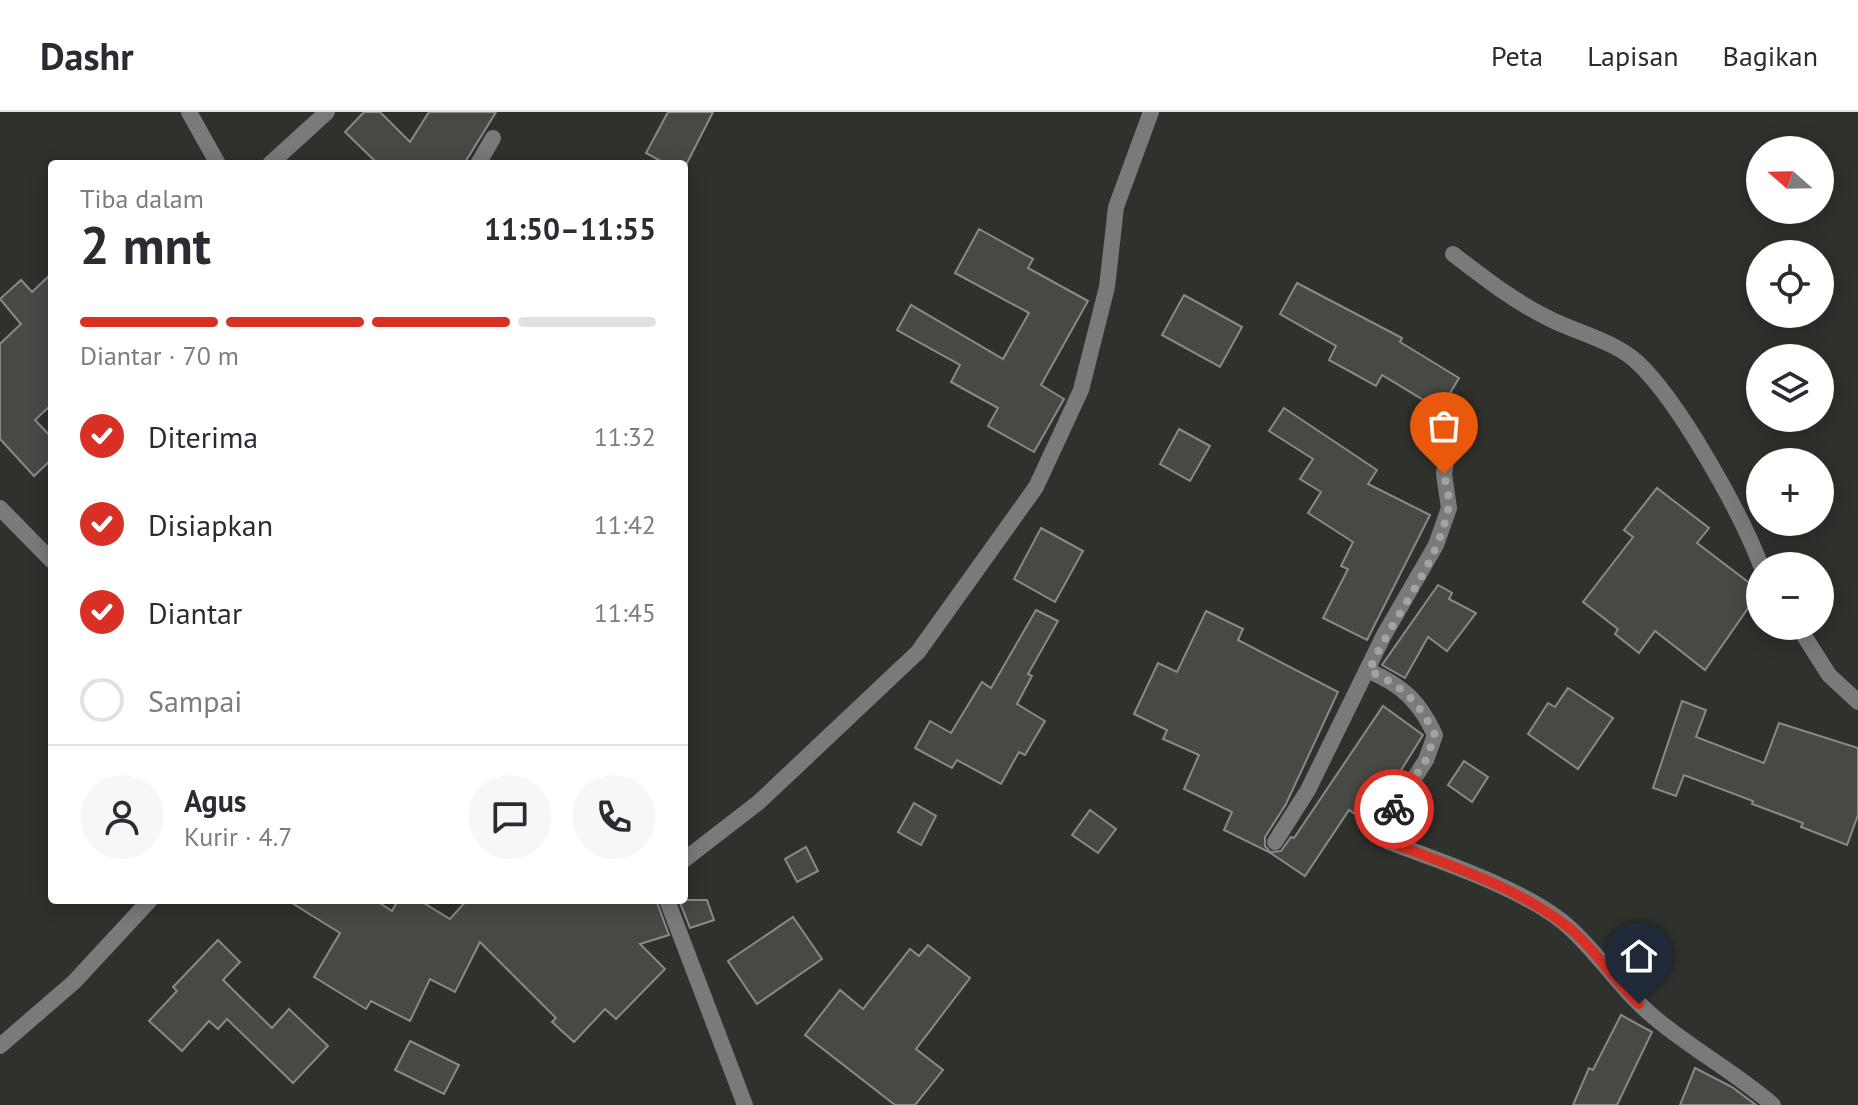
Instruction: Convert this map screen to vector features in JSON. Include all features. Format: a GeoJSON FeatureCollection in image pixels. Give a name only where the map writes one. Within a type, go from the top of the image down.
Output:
{"type":"FeatureCollection","features":[{"type":"Feature","properties":{"kind":"street"},"geometry":{"type":"LineString","coordinates":[[189,112],[216,160]]}},
{"type":"Feature","properties":{"kind":"street"},"geometry":{"type":"LineString","coordinates":[[274,160],[327,112]]}},
{"type":"Feature","properties":{"kind":"street"},"geometry":{"type":"LineString","coordinates":[[688,857],[759,802],[918,652],[1036,487],[1081,390],[1107,287],[1116,207],[1151,112]]}},
{"type":"Feature","properties":{"kind":"street"},"geometry":{"type":"LineString","coordinates":[[480,160],[493,138]]}},
{"type":"Feature","properties":{"kind":"street"},"geometry":{"type":"LineString","coordinates":[[1453,254],[1514,298],[1548,318],[1619,349],[1637,362],[1691,434],[1754,552]]}},
{"type":"Feature","properties":{"kind":"street"},"geometry":{"type":"LineString","coordinates":[[1275,842],[1308,790],[1384,635],[1436,545],[1449,508],[1444,474],[1449,442]]}},
{"type":"Feature","properties":{"kind":"street"},"geometry":{"type":"LineString","coordinates":[[0,508],[48,557]]}},
{"type":"Feature","properties":{"kind":"street"},"geometry":{"type":"LineString","coordinates":[[1807,640],[1829,675],[1858,702]]}},
{"type":"Feature","properties":{"kind":"street"},"geometry":{"type":"LineString","coordinates":[[1369,671],[1406,691],[1422,708],[1435,735],[1426,760],[1386,822],[1389,842],[1485,881],[1536,906],[1570,928],[1621,989],[1657,1020],[1773,1105]]}},
{"type":"Feature","properties":{"kind":"street"},"geometry":{"type":"LineString","coordinates":[[0,1046],[74,982],[146,904]]}},
{"type":"Feature","properties":{"kind":"street"},"geometry":{"type":"LineString","coordinates":[[669,904],[745,1105]]}},
{"type":"Feature","properties":{"kind":"building"},"geometry":{"type":"Polygon","coordinates":[[[364,112],[380,112],[410,142],[429,112],[496,112],[466,160],[374,160],[345,132],[364,112]]]}},
{"type":"Feature","properties":{"kind":"building"},"geometry":{"type":"Polygon","coordinates":[[[668,112],[713,112],[688,161],[659,160],[646,153],[668,112]]]}},
{"type":"Feature","properties":{"kind":"building"},"geometry":{"type":"Polygon","coordinates":[[[979,229],[1033,259],[1028,268],[1088,301],[1041,385],[1064,399],[1034,452],[988,426],[998,408],[951,382],[960,365],[897,330],[911,305],[1003,359],[1029,313],[955,273],[979,229]]]}},
{"type":"Feature","properties":{"kind":"building"},"geometry":{"type":"Polygon","coordinates":[[[48,277],[48,408],[35,420],[48,434],[48,463],[34,476],[0,439],[0,344],[21,324],[0,299],[21,280],[32,292],[48,277]]]}},
{"type":"Feature","properties":{"kind":"building"},"geometry":{"type":"Polygon","coordinates":[[[1297,283],[1402,338],[1400,342],[1459,378],[1440,410],[1382,375],[1376,386],[1329,360],[1336,346],[1280,314],[1297,283]]]}},
{"type":"Feature","properties":{"kind":"building"},"geometry":{"type":"Polygon","coordinates":[[[1184,295],[1242,327],[1220,367],[1162,335],[1184,295]]]}},
{"type":"Feature","properties":{"kind":"building"},"geometry":{"type":"Polygon","coordinates":[[[1284,408],[1377,470],[1368,484],[1430,515],[1367,640],[1323,618],[1348,569],[1341,566],[1353,542],[1308,513],[1321,492],[1300,479],[1313,459],[1269,431],[1284,408]]]}},
{"type":"Feature","properties":{"kind":"building"},"geometry":{"type":"Polygon","coordinates":[[[1179,429],[1210,446],[1190,481],[1160,464],[1179,429]]]}},
{"type":"Feature","properties":{"kind":"building"},"geometry":{"type":"Polygon","coordinates":[[[1657,488],[1709,528],[1697,543],[1746,580],[1746,611],[1705,670],[1655,631],[1639,653],[1615,634],[1618,629],[1583,602],[1633,537],[1624,530],[1657,488]]]}},
{"type":"Feature","properties":{"kind":"building"},"geometry":{"type":"Polygon","coordinates":[[[1041,528],[1083,551],[1055,602],[1014,579],[1041,528]]]}},
{"type":"Feature","properties":{"kind":"building"},"geometry":{"type":"Polygon","coordinates":[[[1438,585],[1452,593],[1449,599],[1476,613],[1447,651],[1428,637],[1405,678],[1382,665],[1438,585]]]}},
{"type":"Feature","properties":{"kind":"building"},"geometry":{"type":"Polygon","coordinates":[[[1036,610],[1058,621],[1028,674],[1032,676],[1017,704],[1045,721],[1025,755],[1019,752],[1001,784],[957,760],[952,768],[915,748],[930,721],[951,733],[982,682],[991,688],[1036,610]]]}},
{"type":"Feature","properties":{"kind":"building"},"geometry":{"type":"Polygon","coordinates":[[[1206,611],[1243,629],[1238,640],[1338,692],[1286,804],[1265,837],[1265,846],[1270,852],[1281,851],[1291,837],[1294,838],[1383,706],[1423,735],[1368,823],[1349,810],[1305,876],[1269,852],[1224,830],[1232,812],[1184,789],[1199,755],[1163,739],[1167,730],[1134,714],[1158,663],[1177,672],[1206,611]]]}},
{"type":"Feature","properties":{"kind":"building"},"geometry":{"type":"Polygon","coordinates":[[[1568,688],[1613,718],[1578,769],[1528,734],[1548,703],[1555,707],[1568,688]]]}},
{"type":"Feature","properties":{"kind":"building"},"geometry":{"type":"Polygon","coordinates":[[[1682,701],[1706,710],[1696,737],[1764,763],[1779,723],[1858,748],[1858,815],[1847,845],[1801,827],[1803,823],[1752,804],[1753,801],[1684,775],[1676,796],[1653,788],[1682,701]]]}},
{"type":"Feature","properties":{"kind":"building"},"geometry":{"type":"Polygon","coordinates":[[[1464,761],[1488,777],[1472,802],[1448,785],[1464,761]]]}},
{"type":"Feature","properties":{"kind":"building"},"geometry":{"type":"Polygon","coordinates":[[[914,803],[936,816],[921,845],[898,832],[914,803]]]}},
{"type":"Feature","properties":{"kind":"building"},"geometry":{"type":"Polygon","coordinates":[[[1090,810],[1116,829],[1098,853],[1072,835],[1090,810]]]}},
{"type":"Feature","properties":{"kind":"building"},"geometry":{"type":"Polygon","coordinates":[[[806,847],[818,871],[797,882],[785,859],[806,847]]]}},
{"type":"Feature","properties":{"kind":"building"},"geometry":{"type":"Polygon","coordinates":[[[688,900],[707,900],[714,920],[690,928],[681,904],[688,904],[688,900]]]}},
{"type":"Feature","properties":{"kind":"building"},"geometry":{"type":"Polygon","coordinates":[[[293,904],[381,904],[392,911],[396,904],[426,904],[450,919],[463,904],[657,904],[669,935],[640,944],[665,969],[616,1019],[605,1009],[574,1042],[552,1022],[556,1018],[480,942],[455,992],[430,979],[410,1021],[371,1001],[366,1009],[314,977],[340,933],[293,904]]]}},
{"type":"Feature","properties":{"kind":"building"},"geometry":{"type":"Polygon","coordinates":[[[793,917],[822,959],[757,1004],[728,961],[793,917]]]}},
{"type":"Feature","properties":{"kind":"building"},"geometry":{"type":"Polygon","coordinates":[[[218,940],[240,962],[223,980],[272,1028],[289,1009],[328,1046],[293,1083],[227,1019],[218,1029],[209,1021],[182,1051],[149,1021],[177,991],[173,987],[218,940]]]}},
{"type":"Feature","properties":{"kind":"building"},"geometry":{"type":"Polygon","coordinates":[[[928,945],[970,978],[916,1049],[943,1070],[915,1105],[895,1105],[805,1035],[840,990],[863,1009],[910,949],[919,956],[928,945]]]}},
{"type":"Feature","properties":{"kind":"building"},"geometry":{"type":"Polygon","coordinates":[[[1621,1015],[1652,1032],[1617,1105],[1573,1105],[1589,1068],[1593,1070],[1621,1015]]]}},
{"type":"Feature","properties":{"kind":"building"},"geometry":{"type":"Polygon","coordinates":[[[410,1041],[459,1065],[444,1094],[395,1070],[410,1041]]]}},
{"type":"Feature","properties":{"kind":"building"},"geometry":{"type":"Polygon","coordinates":[[[1695,1068],[1732,1087],[1756,1105],[1680,1105],[1695,1068]]]}},
{"type":"Feature","properties":{"kind":"way so far"},"geometry":{"type":"LineString","coordinates":[[1394,809],[1426,760],[1435,735],[1422,708],[1406,691],[1369,671],[1384,635],[1436,545],[1449,508],[1444,474]]}},
{"type":"Feature","properties":{"kind":"route"},"geometry":{"type":"LineString","coordinates":[[1394,809],[1385,827],[1389,842],[1485,881],[1536,906],[1570,928],[1621,989],[1639,1004]]}}]}
